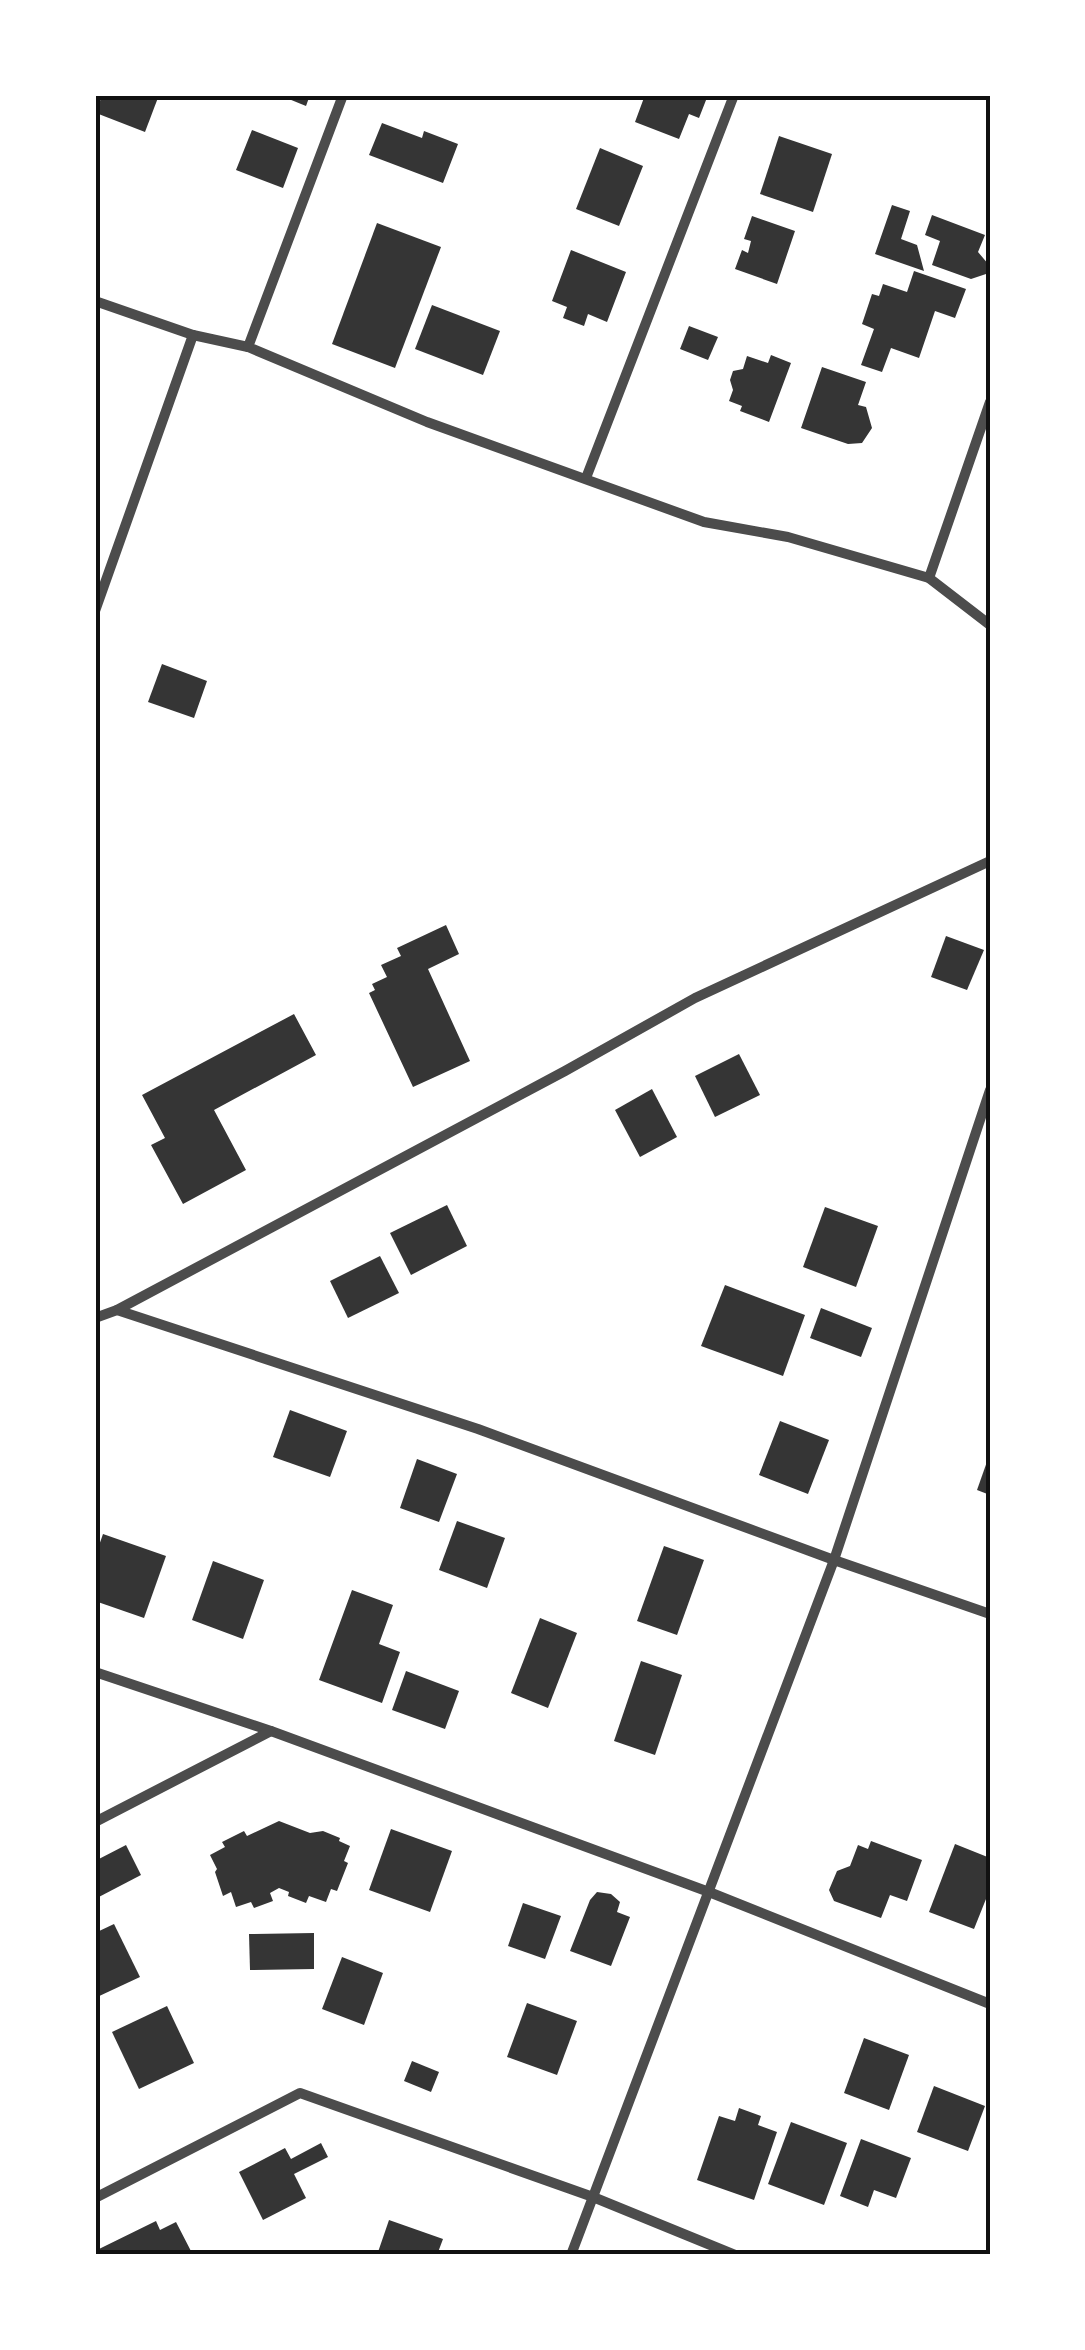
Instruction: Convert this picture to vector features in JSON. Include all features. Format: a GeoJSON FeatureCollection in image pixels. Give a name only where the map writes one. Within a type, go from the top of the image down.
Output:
{"type":"FeatureCollection","features":[{"type":"Feature","properties":{"kind":"street"},"geometry":{"type":"LineString","coordinates":[[248,348],[344,95]]}},
{"type":"Feature","properties":{"kind":"street"},"geometry":{"type":"LineString","coordinates":[[586,478],[734,95]]}},
{"type":"Feature","properties":{"kind":"street"},"geometry":{"type":"LineString","coordinates":[[95,301],[193,335],[248,348],[428,422],[704,522],[788,537],[929,578],[990,625]]}},
{"type":"Feature","properties":{"kind":"street"},"geometry":{"type":"LineString","coordinates":[[95,612],[193,335]]}},
{"type":"Feature","properties":{"kind":"street"},"geometry":{"type":"LineString","coordinates":[[929,578],[990,402]]}},
{"type":"Feature","properties":{"kind":"street"},"geometry":{"type":"LineString","coordinates":[[95,1318],[117,1310],[695,998],[990,861]]}},
{"type":"Feature","properties":{"kind":"street"},"geometry":{"type":"LineString","coordinates":[[571,2255],[834,1560],[990,1090]]}},
{"type":"Feature","properties":{"kind":"street"},"geometry":{"type":"LineString","coordinates":[[977,1125],[990,1130]]}},
{"type":"Feature","properties":{"kind":"street"},"geometry":{"type":"LineString","coordinates":[[117,1310],[478,1428],[990,1614]]}},
{"type":"Feature","properties":{"kind":"street"},"geometry":{"type":"LineString","coordinates":[[95,1672],[709,1892],[990,2004]]}},
{"type":"Feature","properties":{"kind":"street"},"geometry":{"type":"LineString","coordinates":[[95,1822],[271,1732]]}},
{"type":"Feature","properties":{"kind":"street"},"geometry":{"type":"LineString","coordinates":[[95,2198],[300,2093],[593,2197],[735,2255]]}},
{"type":"Feature","properties":{"kind":"building"},"geometry":{"type":"Polygon","coordinates":[[[102,95],[159,95],[145,132],[96,113],[102,95]]]}},
{"type":"Feature","properties":{"kind":"building"},"geometry":{"type":"Polygon","coordinates":[[[279,95],[310,95],[306,106],[279,95]]]}},
{"type":"Feature","properties":{"kind":"building"},"geometry":{"type":"Polygon","coordinates":[[[645,95],[708,95],[699,118],[689,114],[679,139],[635,122],[645,95]]]}},
{"type":"Feature","properties":{"kind":"building"},"geometry":{"type":"Polygon","coordinates":[[[382,123],[422,138],[424,131],[458,144],[443,183],[369,155],[382,123]]]}},
{"type":"Feature","properties":{"kind":"building"},"geometry":{"type":"Polygon","coordinates":[[[252,130],[298,148],[283,188],[236,170],[252,130]]]}},
{"type":"Feature","properties":{"kind":"building"},"geometry":{"type":"Polygon","coordinates":[[[779,136],[832,154],[813,212],[760,194],[779,136]]]}},
{"type":"Feature","properties":{"kind":"building"},"geometry":{"type":"Polygon","coordinates":[[[600,148],[643,166],[619,226],[576,209],[600,148]]]}},
{"type":"Feature","properties":{"kind":"building"},"geometry":{"type":"Polygon","coordinates":[[[892,205],[910,211],[901,239],[917,245],[924,271],[875,254],[892,205]]]}},
{"type":"Feature","properties":{"kind":"building"},"geometry":{"type":"Polygon","coordinates":[[[932,215],[985,235],[978,252],[989,265],[986,274],[971,279],[932,265],[940,241],[925,235],[932,215]]]}},
{"type":"Feature","properties":{"kind":"building"},"geometry":{"type":"Polygon","coordinates":[[[752,216],[795,231],[777,284],[735,269],[742,250],[748,253],[751,241],[744,239],[752,216]]]}},
{"type":"Feature","properties":{"kind":"building"},"geometry":{"type":"Polygon","coordinates":[[[377,223],[441,247],[395,368],[332,344],[377,223]]]}},
{"type":"Feature","properties":{"kind":"building"},"geometry":{"type":"Polygon","coordinates":[[[571,250],[626,272],[607,322],[588,314],[584,326],[563,318],[567,307],[552,301],[571,250]]]}},
{"type":"Feature","properties":{"kind":"building"},"geometry":{"type":"Polygon","coordinates":[[[914,271],[966,289],[955,318],[935,311],[919,358],[891,348],[882,372],[861,365],[874,329],[862,324],[872,294],[879,296],[883,284],[907,292],[914,271]]]}},
{"type":"Feature","properties":{"kind":"building"},"geometry":{"type":"Polygon","coordinates":[[[432,305],[500,331],[483,375],[415,349],[432,305]]]}},
{"type":"Feature","properties":{"kind":"building"},"geometry":{"type":"Polygon","coordinates":[[[689,326],[718,337],[708,360],[680,349],[689,326]]]}},
{"type":"Feature","properties":{"kind":"building"},"geometry":{"type":"Polygon","coordinates":[[[771,355],[791,363],[769,422],[740,411],[742,406],[729,401],[733,371],[743,369],[747,356],[768,363],[771,355]]]}},
{"type":"Feature","properties":{"kind":"building"},"geometry":{"type":"Polygon","coordinates":[[[822,367],[866,382],[858,405],[866,407],[872,428],[862,443],[848,444],[801,428],[822,367]]]}},
{"type":"Feature","properties":{"kind":"building"},"geometry":{"type":"Polygon","coordinates":[[[162,664],[207,681],[194,718],[148,702],[162,664]]]}},
{"type":"Feature","properties":{"kind":"building"},"geometry":{"type":"Polygon","coordinates":[[[446,925],[459,954],[428,969],[470,1061],[413,1087],[369,993],[375,990],[372,984],[387,977],[381,965],[401,956],[397,948],[446,925]]]}},
{"type":"Feature","properties":{"kind":"building"},"geometry":{"type":"Polygon","coordinates":[[[946,936],[984,950],[967,990],[931,977],[946,936]]]}},
{"type":"Feature","properties":{"kind":"building"},"geometry":{"type":"Polygon","coordinates":[[[294,1014],[316,1055],[214,1110],[246,1170],[183,1204],[151,1145],[165,1138],[142,1095],[294,1014]]]}},
{"type":"Feature","properties":{"kind":"building"},"geometry":{"type":"Polygon","coordinates":[[[739,1054],[760,1095],[715,1117],[695,1076],[739,1054]]]}},
{"type":"Feature","properties":{"kind":"building"},"geometry":{"type":"Polygon","coordinates":[[[652,1089],[677,1137],[640,1157],[615,1110],[652,1089]]]}},
{"type":"Feature","properties":{"kind":"building"},"geometry":{"type":"Polygon","coordinates":[[[447,1205],[467,1246],[411,1275],[390,1233],[447,1205]]]}},
{"type":"Feature","properties":{"kind":"building"},"geometry":{"type":"Polygon","coordinates":[[[825,1207],[878,1226],[856,1287],[803,1267],[825,1207]]]}},
{"type":"Feature","properties":{"kind":"building"},"geometry":{"type":"Polygon","coordinates":[[[380,1256],[399,1293],[348,1318],[330,1281],[380,1256]]]}},
{"type":"Feature","properties":{"kind":"building"},"geometry":{"type":"Polygon","coordinates":[[[725,1285],[805,1315],[783,1376],[701,1346],[725,1285]]]}},
{"type":"Feature","properties":{"kind":"building"},"geometry":{"type":"Polygon","coordinates":[[[821,1308],[872,1328],[861,1357],[810,1338],[821,1308]]]}},
{"type":"Feature","properties":{"kind":"building"},"geometry":{"type":"Polygon","coordinates":[[[290,1410],[347,1431],[330,1477],[273,1457],[290,1410]]]}},
{"type":"Feature","properties":{"kind":"building"},"geometry":{"type":"Polygon","coordinates":[[[780,1421],[829,1440],[808,1494],[759,1475],[780,1421]]]}},
{"type":"Feature","properties":{"kind":"building"},"geometry":{"type":"Polygon","coordinates":[[[990,1456],[990,1495],[977,1490],[990,1456]]]}},
{"type":"Feature","properties":{"kind":"building"},"geometry":{"type":"Polygon","coordinates":[[[417,1459],[457,1474],[439,1522],[400,1508],[417,1459]]]}},
{"type":"Feature","properties":{"kind":"building"},"geometry":{"type":"Polygon","coordinates":[[[457,1521],[505,1538],[487,1588],[439,1570],[457,1521]]]}},
{"type":"Feature","properties":{"kind":"building"},"geometry":{"type":"Polygon","coordinates":[[[103,1534],[166,1556],[144,1618],[95,1601],[95,1557],[103,1534]]]}},
{"type":"Feature","properties":{"kind":"building"},"geometry":{"type":"Polygon","coordinates":[[[664,1546],[704,1560],[677,1635],[637,1621],[664,1546]]]}},
{"type":"Feature","properties":{"kind":"building"},"geometry":{"type":"Polygon","coordinates":[[[213,1561],[264,1580],[243,1639],[192,1620],[213,1561]]]}},
{"type":"Feature","properties":{"kind":"building"},"geometry":{"type":"Polygon","coordinates":[[[352,1590],[393,1605],[379,1644],[400,1652],[382,1703],[319,1680],[352,1590]]]}},
{"type":"Feature","properties":{"kind":"building"},"geometry":{"type":"Polygon","coordinates":[[[540,1618],[577,1633],[548,1708],[511,1693],[540,1618]]]}},
{"type":"Feature","properties":{"kind":"building"},"geometry":{"type":"Polygon","coordinates":[[[641,1661],[682,1675],[655,1755],[614,1741],[641,1661]]]}},
{"type":"Feature","properties":{"kind":"building"},"geometry":{"type":"Polygon","coordinates":[[[406,1671],[459,1691],[445,1729],[392,1710],[406,1671]]]}},
{"type":"Feature","properties":{"kind":"building"},"geometry":{"type":"Polygon","coordinates":[[[279,1821],[310,1833],[323,1831],[350,1846],[337,1891],[331,1889],[326,1902],[309,1896],[306,1903],[279,1888],[270,1893],[273,1901],[254,1908],[251,1902],[236,1907],[231,1892],[223,1896],[210,1855],[225,1847],[222,1842],[244,1831],[247,1836],[279,1821]]]}},
{"type":"Feature","properties":{"kind":"building"},"geometry":{"type":"Polygon","coordinates":[[[391,1829],[452,1851],[430,1912],[369,1890],[391,1829]]]}},
{"type":"Feature","properties":{"kind":"building"},"geometry":{"type":"Polygon","coordinates":[[[871,1841],[922,1860],[907,1901],[890,1895],[881,1918],[834,1901],[829,1890],[837,1871],[850,1866],[858,1845],[868,1849],[871,1841]]]}},
{"type":"Feature","properties":{"kind":"building"},"geometry":{"type":"Polygon","coordinates":[[[955,1844],[990,1858],[990,1889],[974,1929],[929,1912],[955,1844]]]}},
{"type":"Feature","properties":{"kind":"building"},"geometry":{"type":"Polygon","coordinates":[[[126,1845],[141,1875],[95,1899],[95,1861],[126,1845]]]}},
{"type":"Feature","properties":{"kind":"building"},"geometry":{"type":"Polygon","coordinates":[[[597,1892],[611,1894],[620,1902],[617,1912],[630,1917],[611,1966],[570,1951],[590,1900],[597,1892]]]}},
{"type":"Feature","properties":{"kind":"building"},"geometry":{"type":"Polygon","coordinates":[[[523,1903],[561,1916],[545,1959],[508,1946],[523,1903]]]}},
{"type":"Feature","properties":{"kind":"building"},"geometry":{"type":"Polygon","coordinates":[[[114,1924],[140,1977],[95,1998],[95,1933],[114,1924]]]}},
{"type":"Feature","properties":{"kind":"building"},"geometry":{"type":"Polygon","coordinates":[[[314,1933],[314,1969],[250,1970],[249,1934],[314,1933]]]}},
{"type":"Feature","properties":{"kind":"building"},"geometry":{"type":"Polygon","coordinates":[[[342,1957],[383,1973],[364,2025],[322,2009],[342,1957]]]}},
{"type":"Feature","properties":{"kind":"building"},"geometry":{"type":"Polygon","coordinates":[[[527,2003],[577,2021],[557,2075],[507,2057],[527,2003]]]}},
{"type":"Feature","properties":{"kind":"building"},"geometry":{"type":"Polygon","coordinates":[[[167,2006],[194,2063],[139,2089],[112,2032],[167,2006]]]}},
{"type":"Feature","properties":{"kind":"building"},"geometry":{"type":"Polygon","coordinates":[[[864,2038],[909,2055],[889,2110],[844,2093],[864,2038]]]}},
{"type":"Feature","properties":{"kind":"building"},"geometry":{"type":"Polygon","coordinates":[[[412,2061],[439,2072],[431,2092],[404,2081],[412,2061]]]}},
{"type":"Feature","properties":{"kind":"building"},"geometry":{"type":"Polygon","coordinates":[[[934,2086],[985,2106],[968,2151],[917,2132],[934,2086]]]}},
{"type":"Feature","properties":{"kind":"building"},"geometry":{"type":"Polygon","coordinates":[[[739,2108],[761,2116],[758,2125],[777,2132],[754,2200],[697,2180],[719,2116],[735,2121],[739,2108]]]}},
{"type":"Feature","properties":{"kind":"building"},"geometry":{"type":"Polygon","coordinates":[[[791,2122],[847,2143],[824,2205],[768,2184],[791,2122]]]}},
{"type":"Feature","properties":{"kind":"building"},"geometry":{"type":"Polygon","coordinates":[[[861,2139],[911,2158],[896,2198],[874,2190],[868,2207],[840,2196],[861,2139]]]}},
{"type":"Feature","properties":{"kind":"building"},"geometry":{"type":"Polygon","coordinates":[[[321,2143],[328,2157],[294,2174],[306,2198],[263,2220],[239,2172],[285,2148],[291,2159],[321,2143]]]}},
{"type":"Feature","properties":{"kind":"building"},"geometry":{"type":"Polygon","coordinates":[[[389,2220],[443,2239],[437,2255],[377,2255],[389,2220]]]}},
{"type":"Feature","properties":{"kind":"building"},"geometry":{"type":"Polygon","coordinates":[[[156,2221],[160,2230],[176,2222],[193,2255],[102,2255],[99,2249],[156,2221]]]}}]}
